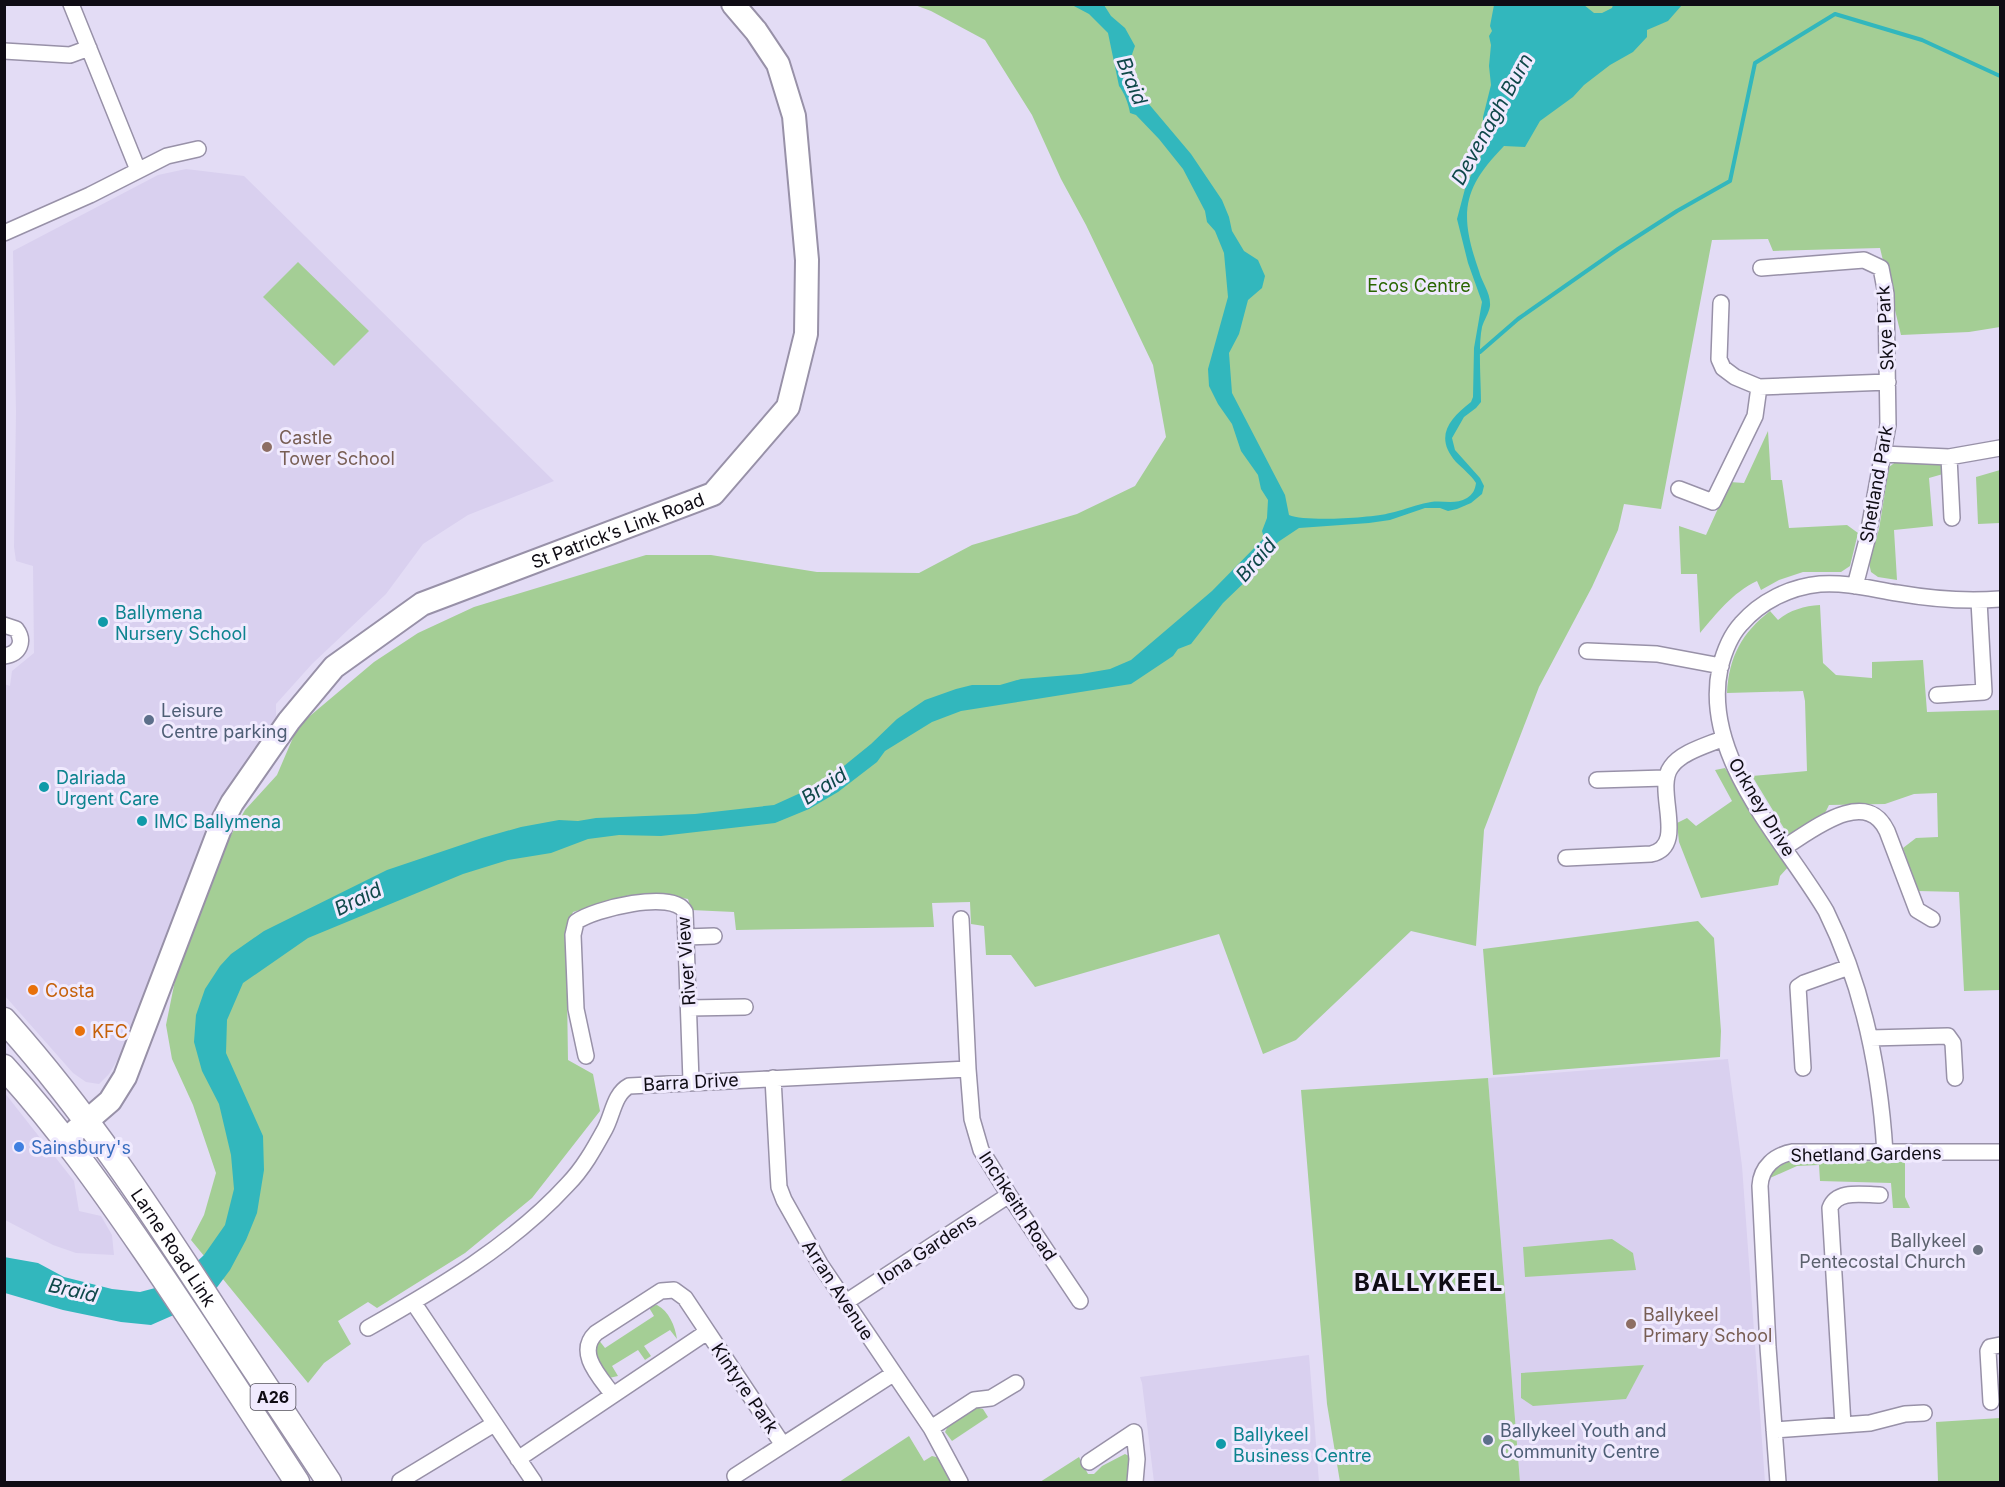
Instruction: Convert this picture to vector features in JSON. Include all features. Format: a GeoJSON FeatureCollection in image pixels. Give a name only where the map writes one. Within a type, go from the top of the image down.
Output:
{"type":"FeatureCollection","features":[{"type":"Feature","properties":{"kind":"main road","name":"Larne Road Link"},"geometry":{"type":"LineString","coordinates":[[4,1020],[87,1122],[176,1248],[330,1482]]}},
{"type":"Feature","properties":{"kind":"main road","name":"Larne Road Link"},"geometry":{"type":"LineString","coordinates":[[4,1067],[66,1139],[153,1262],[297,1482]]}},
{"type":"Feature","properties":{"kind":"street"},"geometry":{"type":"LineString","coordinates":[[71,4],[138,170]]}},
{"type":"Feature","properties":{"kind":"street","name":"St Patrick’s Link Road"},"geometry":{"type":"LineString","coordinates":[[66,1139],[110,1101],[124,1077],[224,818],[232,803],[289,721],[334,667],[422,604],[713,494],[788,407],[806,334],[807,260],[794,116],[778,64],[756,31],[733,4]]}},
{"type":"Feature","properties":{"kind":"street"},"geometry":{"type":"LineString","coordinates":[[4,51],[70,55],[89,48]]}},
{"type":"Feature","properties":{"kind":"street"},"geometry":{"type":"LineString","coordinates":[[4,233],[90,195],[167,156],[198,149]]}},
{"type":"Feature","properties":{"kind":"street","name":"Skye Park"},"geometry":{"type":"LineString","coordinates":[[1720,303],[1719,355],[1721,365],[1731,375],[1759,387],[1887,382],[1886,294],[1881,268],[1864,260],[1761,268]]}},
{"type":"Feature","properties":{"kind":"street","name":"Shetland Park"},"geometry":{"type":"LineString","coordinates":[[1855,586],[1867,540],[1888,425],[1887,382]]}},
{"type":"Feature","properties":{"kind":"street"},"geometry":{"type":"LineString","coordinates":[[1679,489],[1713,502],[1755,416],[1759,387]]}},
{"type":"Feature","properties":{"kind":"street"},"geometry":{"type":"LineString","coordinates":[[1883,454],[1949,457],[2001,448]]}},
{"type":"Feature","properties":{"kind":"street"},"geometry":{"type":"LineString","coordinates":[[1949,457],[1952,518]]}},
{"type":"Feature","properties":{"kind":"street","name":"Orkney Drive"},"geometry":{"type":"LineString","coordinates":[[1885,1153],[1878,1078],[1870,1038],[1849,967],[1826,911],[1739,775],[1719,722],[1717,699],[1721,666],[1735,631],[1749,615],[1782,594],[1805,586],[1830,584],[1855,586],[1936,599],[1979,601],[2001,599]]}},
{"type":"Feature","properties":{"kind":"street"},"geometry":{"type":"LineString","coordinates":[[1937,695],[1984,692],[1979,601]]}},
{"type":"Feature","properties":{"kind":"street"},"geometry":{"type":"LineString","coordinates":[[4,625],[16,629],[21,638],[16,652],[4,656]]}},
{"type":"Feature","properties":{"kind":"street"},"geometry":{"type":"LineString","coordinates":[[1587,651],[1657,654],[1721,666]]}},
{"type":"Feature","properties":{"kind":"street"},"geometry":{"type":"LineString","coordinates":[[1566,858],[1642,855],[1660,851],[1668,842],[1665,778],[1671,767],[1678,759],[1724,738]]}},
{"type":"Feature","properties":{"kind":"street"},"geometry":{"type":"LineString","coordinates":[[1597,780],[1665,778]]}},
{"type":"Feature","properties":{"kind":"street"},"geometry":{"type":"LineString","coordinates":[[1785,848],[1838,815],[1860,812],[1876,815],[1887,831],[1917,910],[1932,919]]}},
{"type":"Feature","properties":{"kind":"street","name":"River View"},"geometry":{"type":"LineString","coordinates":[[586,1056],[576,1009],[573,935],[576,922],[583,917],[613,908],[643,902],[670,902],[684,908],[691,1082]]}},
{"type":"Feature","properties":{"kind":"street"},"geometry":{"type":"LineString","coordinates":[[961,919],[968,1069]]}},
{"type":"Feature","properties":{"kind":"street"},"geometry":{"type":"LineString","coordinates":[[686,937],[714,936]]}},
{"type":"Feature","properties":{"kind":"street"},"geometry":{"type":"LineString","coordinates":[[1803,1068],[1798,987],[1804,982],[1849,967]]}},
{"type":"Feature","properties":{"kind":"street"},"geometry":{"type":"LineString","coordinates":[[689,1008],[745,1007]]}},
{"type":"Feature","properties":{"kind":"street"},"geometry":{"type":"LineString","coordinates":[[1870,1038],[1947,1035],[1953,1042],[1955,1078]]}},
{"type":"Feature","properties":{"kind":"street","name":"Barra Drive"},"geometry":{"type":"LineString","coordinates":[[368,1329],[503,1243],[552,1201],[584,1165],[607,1125],[618,1097],[624,1089],[634,1084],[968,1069]]}},
{"type":"Feature","properties":{"kind":"street","name":"Inchkeith Road"},"geometry":{"type":"LineString","coordinates":[[968,1069],[972,1119],[976,1138],[987,1162],[1080,1301]]}},
{"type":"Feature","properties":{"kind":"street","name":"Arran Avenue"},"geometry":{"type":"LineString","coordinates":[[773,1078],[781,1193],[820,1264],[931,1428],[960,1482]]}},
{"type":"Feature","properties":{"kind":"street"},"geometry":{"type":"LineString","coordinates":[[64,1092],[85,1098],[110,1101]]}},
{"type":"Feature","properties":{"kind":"street","name":"Shetland Gardens"},"geometry":{"type":"LineString","coordinates":[[1778,1482],[1763,1260],[1760,1186],[1762,1173],[1773,1160],[1791,1152],[2001,1152]]}},
{"type":"Feature","properties":{"kind":"street","name":"Iona Gardens"},"geometry":{"type":"LineString","coordinates":[[846,1302],[1009,1195]]}},
{"type":"Feature","properties":{"kind":"street"},"geometry":{"type":"LineString","coordinates":[[1844,1425],[1830,1208],[1841,1196],[1881,1195]]}},
{"type":"Feature","properties":{"kind":"street","name":"Kintyre Park"},"geometry":{"type":"LineString","coordinates":[[613,1395],[591,1364],[588,1355],[589,1342],[596,1333],[661,1291],[679,1293],[685,1298],[783,1445]]}},
{"type":"Feature","properties":{"kind":"street"},"geometry":{"type":"LineString","coordinates":[[413,1302],[534,1482]]}},
{"type":"Feature","properties":{"kind":"street","name":"Kintyre Park"},"geometry":{"type":"LineString","coordinates":[[519,1459],[707,1332]]}},
{"type":"Feature","properties":{"kind":"street"},"geometry":{"type":"LineString","coordinates":[[1991,1402],[1988,1351],[1991,1347],[2001,1345]]}},
{"type":"Feature","properties":{"kind":"street","name":"Kintyre Park"},"geometry":{"type":"LineString","coordinates":[[735,1476],[893,1374]]}},
{"type":"Feature","properties":{"kind":"street"},"geometry":{"type":"LineString","coordinates":[[931,1428],[974,1400],[991,1398],[1016,1383]]}},
{"type":"Feature","properties":{"kind":"street"},"geometry":{"type":"LineString","coordinates":[[1774,1430],[1870,1423],[1905,1414],[1924,1413]]}},
{"type":"Feature","properties":{"kind":"street"},"geometry":{"type":"LineString","coordinates":[[400,1481],[494,1424]]}},
{"type":"Feature","properties":{"kind":"street"},"geometry":{"type":"LineString","coordinates":[[1089,1462],[1134,1432],[1137,1458],[1135,1482]]}},
{"type":"Feature","properties":{"kind":"shaded area","name":"Castle Tower School"},"geometry":{"type":"Polygon","coordinates":[[[186,169],[244,176],[554,481],[468,515],[423,544],[386,594],[312,664],[276,704],[276,717],[232,782],[182,911],[119,1057],[109,1074],[99,1084],[86,1082],[73,1073],[5,996],[4,684],[10,686],[12,671],[34,653],[33,566],[16,561],[14,547],[16,412],[13,251],[158,175],[186,169]]]}},
{"type":"Feature","properties":{"kind":"shaded area","name":"Ballykeel Primary School"},"geometry":{"type":"Polygon","coordinates":[[[1728,1059],[1742,1166],[1765,1482],[1520,1482],[1488,1078],[1728,1059]]]}},
{"type":"Feature","properties":{"kind":"shaded area"},"geometry":{"type":"Polygon","coordinates":[[[4,1092],[74,1181],[79,1211],[101,1216],[112,1235],[114,1255],[76,1253],[53,1245],[5,1220],[4,1092]]]}},
{"type":"Feature","properties":{"kind":"shaded area"},"geometry":{"type":"Polygon","coordinates":[[[1309,1355],[1319,1482],[1154,1482],[1140,1377],[1309,1355]]]}},
{"type":"Feature","properties":{"kind":"green space","name":"Ecos Centre"},"geometry":{"type":"Polygon","coordinates":[[[915,5],[2000,5],[2000,327],[1969,332],[1901,335],[1880,248],[1773,251],[1768,239],[1712,240],[1661,509],[1624,504],[1618,530],[1592,587],[1539,687],[1484,830],[1476,946],[1411,931],[1296,1040],[1263,1054],[1219,934],[1035,987],[1011,955],[986,955],[984,926],[971,924],[970,902],[932,903],[934,927],[736,930],[734,912],[691,910],[688,899],[682,898],[630,895],[573,912],[566,928],[568,1060],[593,1074],[600,1111],[532,1198],[465,1253],[377,1308],[368,1302],[338,1321],[351,1344],[324,1363],[308,1383],[191,1240],[204,1215],[216,1173],[193,1105],[172,1059],[166,1025],[189,911],[245,810],[277,775],[298,726],[374,662],[418,633],[474,607],[646,555],[711,555],[817,572],[919,573],[972,545],[1077,514],[1135,486],[1166,437],[1153,365],[1032,115],[985,40],[915,5]]]}},
{"type":"Feature","properties":{"kind":"green space"},"geometry":{"type":"Polygon","coordinates":[[[298,262],[369,331],[334,366],[263,297],[298,262]]]}},
{"type":"Feature","properties":{"kind":"green space"},"geometry":{"type":"Polygon","coordinates":[[[1768,431],[1771,480],[1782,480],[1789,528],[1847,525],[1858,533],[1850,566],[1841,572],[1803,572],[1779,580],[1761,590],[1757,581],[1732,597],[1700,633],[1697,574],[1681,574],[1679,526],[1706,535],[1730,482],[1744,483],[1768,431]]]}},
{"type":"Feature","properties":{"kind":"green space"},"geometry":{"type":"Polygon","coordinates":[[[1897,461],[1941,465],[1944,468],[1943,474],[1929,478],[1933,526],[1894,530],[1897,580],[1878,577],[1871,572],[1869,563],[1879,529],[1889,467],[1897,461]]]}},
{"type":"Feature","properties":{"kind":"green space"},"geometry":{"type":"Polygon","coordinates":[[[2000,470],[2000,523],[1978,524],[1976,477],[2000,470]]]}},
{"type":"Feature","properties":{"kind":"green space"},"geometry":{"type":"Polygon","coordinates":[[[1820,605],[1823,663],[1836,675],[1872,678],[1872,662],[1923,660],[1927,712],[2000,710],[2000,990],[1964,991],[1959,892],[1918,891],[1903,848],[1916,838],[1938,837],[1937,793],[1914,794],[1885,804],[1829,805],[1822,819],[1788,835],[1752,776],[1807,771],[1805,701],[1803,691],[1727,693],[1734,657],[1752,628],[1770,611],[1778,620],[1798,609],[1820,605]]]}},
{"type":"Feature","properties":{"kind":"green space"},"geometry":{"type":"Polygon","coordinates":[[[1725,768],[1789,866],[1780,876],[1778,885],[1701,898],[1679,842],[1677,823],[1687,818],[1696,826],[1732,801],[1715,770],[1725,768]]]}},
{"type":"Feature","properties":{"kind":"green space"},"geometry":{"type":"Polygon","coordinates":[[[1698,921],[1714,938],[1721,1031],[1720,1057],[1493,1075],[1483,949],[1698,921]]]}},
{"type":"Feature","properties":{"kind":"green space"},"geometry":{"type":"Polygon","coordinates":[[[1488,1078],[1520,1482],[1340,1482],[1327,1404],[1301,1090],[1488,1078]]]}},
{"type":"Feature","properties":{"kind":"green space"},"geometry":{"type":"Polygon","coordinates":[[[1790,1160],[1905,1162],[1905,1197],[1910,1208],[1893,1208],[1891,1183],[1820,1181],[1819,1165],[1797,1166],[1770,1178],[1774,1170],[1790,1160]]]}},
{"type":"Feature","properties":{"kind":"green space"},"geometry":{"type":"Polygon","coordinates":[[[1612,1239],[1633,1253],[1636,1270],[1525,1277],[1523,1247],[1612,1239]]]}},
{"type":"Feature","properties":{"kind":"green space"},"geometry":{"type":"Polygon","coordinates":[[[657,1305],[671,1319],[677,1339],[670,1330],[644,1346],[651,1356],[645,1360],[638,1350],[612,1366],[618,1376],[609,1378],[594,1355],[598,1339],[605,1348],[654,1316],[648,1306],[657,1305]]]}},
{"type":"Feature","properties":{"kind":"green space"},"geometry":{"type":"Polygon","coordinates":[[[1644,1365],[1626,1399],[1533,1406],[1521,1398],[1521,1373],[1644,1365]]]}},
{"type":"Feature","properties":{"kind":"green space"},"geometry":{"type":"Polygon","coordinates":[[[975,1407],[983,1409],[988,1417],[952,1441],[945,1432],[949,1424],[975,1407]]]}},
{"type":"Feature","properties":{"kind":"green space"},"geometry":{"type":"Polygon","coordinates":[[[2000,1418],[2000,1482],[1938,1482],[1936,1422],[2000,1418]]]}},
{"type":"Feature","properties":{"kind":"green space"},"geometry":{"type":"Polygon","coordinates":[[[909,1436],[924,1461],[932,1456],[940,1458],[952,1482],[839,1482],[909,1436]]]}},
{"type":"Feature","properties":{"kind":"green space"},"geometry":{"type":"Polygon","coordinates":[[[1125,1454],[1131,1457],[1130,1482],[1040,1482],[1079,1457],[1088,1474],[1094,1474],[1102,1466],[1125,1454]]]}},
{"type":"Feature","properties":{"kind":"water"},"geometry":{"type":"Polygon","coordinates":[[[1072,5],[1104,5],[1111,16],[1125,28],[1135,46],[1129,63],[1148,103],[1191,154],[1222,200],[1232,231],[1244,251],[1258,260],[1265,276],[1262,288],[1248,300],[1239,334],[1229,353],[1232,393],[1285,495],[1289,515],[1323,519],[1369,516],[1431,502],[1458,501],[1469,496],[1475,488],[1474,480],[1449,453],[1445,437],[1451,422],[1471,402],[1473,397],[1474,348],[1482,302],[1468,263],[1457,219],[1466,185],[1481,156],[1483,117],[1491,85],[1489,36],[1492,31],[1490,26],[1494,5],[1584,5],[1594,13],[1602,13],[1612,8],[1613,5],[1682,5],[1668,21],[1647,30],[1647,37],[1633,52],[1610,65],[1584,85],[1573,97],[1540,121],[1525,147],[1504,146],[1490,161],[1472,189],[1468,203],[1469,233],[1490,306],[1481,335],[1481,402],[1464,417],[1452,438],[1455,450],[1480,478],[1484,486],[1482,494],[1471,503],[1448,511],[1440,508],[1425,508],[1390,520],[1299,528],[1278,542],[1250,577],[1223,603],[1191,644],[1178,649],[1173,656],[1131,684],[961,711],[932,722],[885,751],[877,762],[838,792],[809,809],[775,823],[661,836],[619,835],[588,839],[551,853],[508,860],[463,874],[308,938],[243,983],[227,1020],[226,1053],[263,1136],[264,1170],[257,1213],[246,1240],[230,1270],[215,1290],[192,1307],[151,1325],[121,1322],[63,1310],[5,1293],[4,1257],[38,1263],[64,1277],[112,1289],[140,1292],[159,1287],[185,1273],[204,1255],[225,1225],[234,1189],[231,1155],[219,1104],[202,1071],[194,1042],[196,1015],[205,989],[220,966],[231,954],[264,931],[387,870],[521,827],[559,820],[578,821],[596,818],[695,814],[774,805],[807,790],[834,774],[897,719],[925,700],[972,685],[1000,685],[1021,679],[1081,674],[1110,669],[1131,660],[1212,591],[1264,538],[1262,531],[1267,518],[1268,500],[1261,489],[1258,475],[1241,451],[1232,424],[1209,386],[1208,369],[1228,297],[1224,253],[1183,169],[1159,139],[1136,115],[1130,113],[1119,86],[1108,33],[1089,14],[1072,5]]]}},
{"type":"Feature","properties":{"kind":"waterway"},"geometry":{"type":"LineString","coordinates":[[1480,352],[1518,319],[1618,249],[1677,211],[1730,181],[1755,63],[1835,14],[1922,40],[2000,76]]}},
{"type":"Feature","properties":{"kind":"place","name":"Castle Tower School"},"geometry":{"type":"Point","coordinates":[267,447]}},
{"type":"Feature","properties":{"kind":"place","name":"Ballymena Nursery School"},"geometry":{"type":"Point","coordinates":[103,622]}},
{"type":"Feature","properties":{"kind":"place","name":"Leisure Centre parking"},"geometry":{"type":"Point","coordinates":[149,720]}},
{"type":"Feature","properties":{"kind":"place","name":"Dalriada Urgent Care"},"geometry":{"type":"Point","coordinates":[44,787]}},
{"type":"Feature","properties":{"kind":"place","name":"IMC Ballymena"},"geometry":{"type":"Point","coordinates":[142,821]}},
{"type":"Feature","properties":{"kind":"place","name":"Costa"},"geometry":{"type":"Point","coordinates":[33,990]}},
{"type":"Feature","properties":{"kind":"place","name":"KFC"},"geometry":{"type":"Point","coordinates":[80,1031]}},
{"type":"Feature","properties":{"kind":"place","name":"Sainsbury's"},"geometry":{"type":"Point","coordinates":[19,1147]}},
{"type":"Feature","properties":{"kind":"place","name":"Ballykeel Pentecostal Church"},"geometry":{"type":"Point","coordinates":[1978,1250]}},
{"type":"Feature","properties":{"kind":"place","name":"Ballykeel Primary School"},"geometry":{"type":"Point","coordinates":[1631,1324]}},
{"type":"Feature","properties":{"kind":"place","name":"Ballykeel Youth and Community Centre"},"geometry":{"type":"Point","coordinates":[1488,1440]}},
{"type":"Feature","properties":{"kind":"place","name":"Ballykeel Business Centre"},"geometry":{"type":"Point","coordinates":[1221,1444]}},
{"type":"Feature","properties":{"kind":"district","name":"BALLYKEEL"},"geometry":{"type":"Point","coordinates":[1429,1282]}},
{"type":"Feature","properties":{"kind":"water label","name":"Braid"},"geometry":{"type":"Point","coordinates":[1132,81]}},
{"type":"Feature","properties":{"kind":"water label","name":"Devenagh Burn"},"geometry":{"type":"Point","coordinates":[1492,119]}},
{"type":"Feature","properties":{"kind":"water label","name":"Braid"},"geometry":{"type":"Point","coordinates":[1256,560]}},
{"type":"Feature","properties":{"kind":"water label","name":"Braid"},"geometry":{"type":"Point","coordinates":[824,786]}},
{"type":"Feature","properties":{"kind":"water label","name":"Braid"},"geometry":{"type":"Point","coordinates":[358,899]}},
{"type":"Feature","properties":{"kind":"water label","name":"Braid"},"geometry":{"type":"Point","coordinates":[73,1290]}}]}
